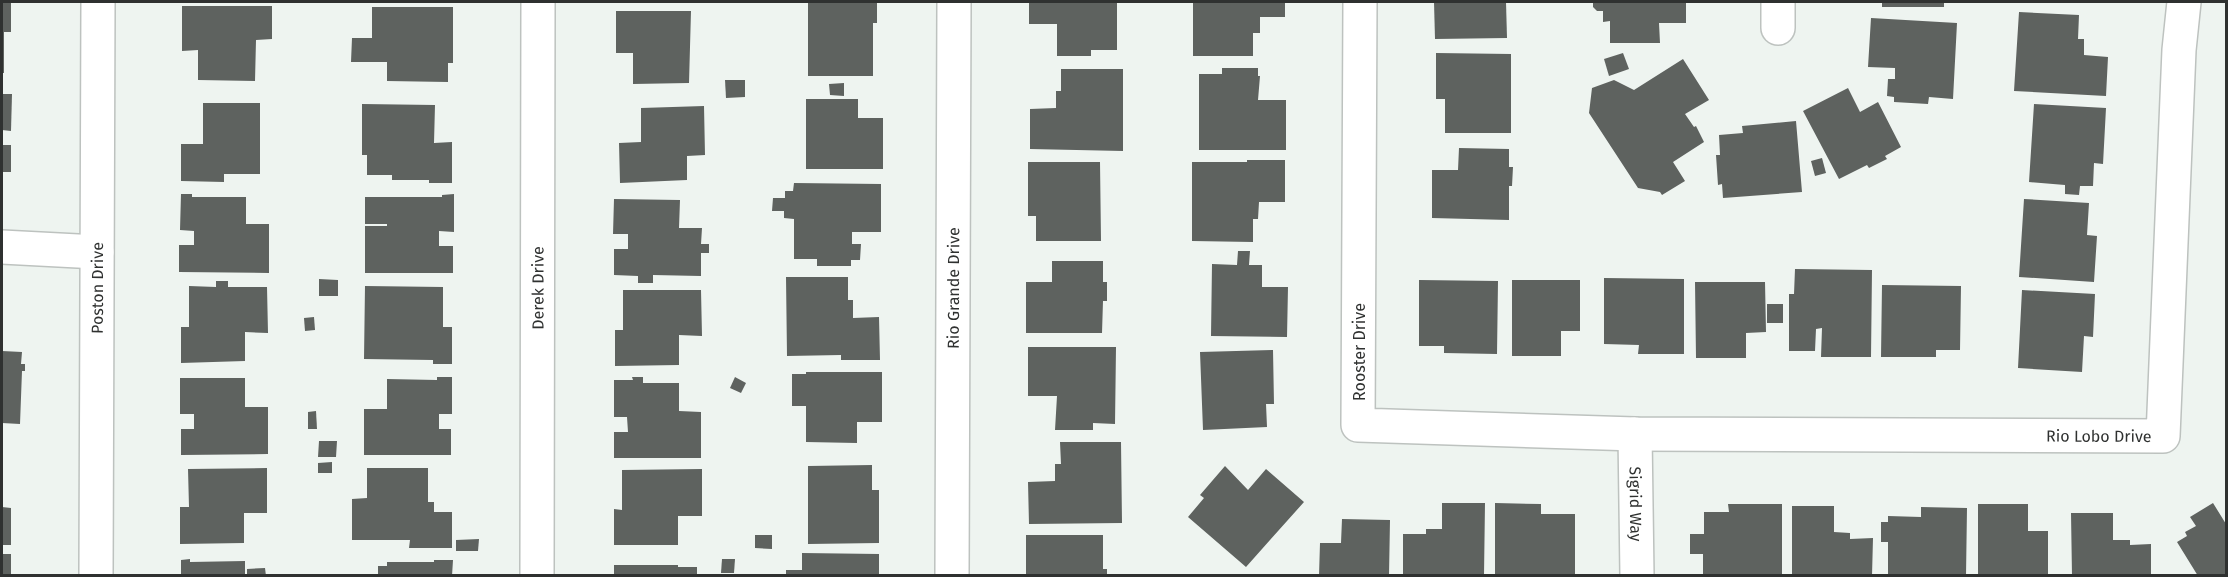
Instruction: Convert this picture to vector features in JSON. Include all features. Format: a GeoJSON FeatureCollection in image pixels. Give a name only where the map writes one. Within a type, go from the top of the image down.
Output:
{"type":"FeatureCollection","features":[{"type":"Feature","properties":{"kind":"street","name":"Poston Drive"},"geometry":{"type":"LineString","coordinates":[[96,576],[98,2]]}},
{"type":"Feature","properties":{"kind":"street","name":"Derek Drive"},"geometry":{"type":"LineString","coordinates":[[537,576],[538,2]]}},
{"type":"Feature","properties":{"kind":"street","name":"Rio Grande Drive"},"geometry":{"type":"LineString","coordinates":[[952,576],[954,2]]}},
{"type":"Feature","properties":{"kind":"street","name":"Rooster Drive"},"geometry":{"type":"LineString","coordinates":[[1360,2],[1358,425],[1635,434]]}},
{"type":"Feature","properties":{"kind":"street","name":"Rio Lobo Drive"},"geometry":{"type":"LineString","coordinates":[[1635,434],[2163,436],[2179,50],[2184,2]]}},
{"type":"Feature","properties":{"kind":"street"},"geometry":{"type":"LineString","coordinates":[[2,247],[97,252]]}},
{"type":"Feature","properties":{"kind":"street","name":"Sigrid Way"},"geometry":{"type":"LineString","coordinates":[[1635,434],[1637,576]]}},
{"type":"Feature","properties":{"kind":"building"},"geometry":{"type":"Polygon","coordinates":[[[2,2],[11,2],[11,32],[4,32],[4,73],[2,73],[2,2]]]}},
{"type":"Feature","properties":{"kind":"building"},"geometry":{"type":"Polygon","coordinates":[[[808,2],[877,2],[877,23],[873,23],[873,76],[808,76],[808,2]]]}},
{"type":"Feature","properties":{"kind":"building"},"geometry":{"type":"Polygon","coordinates":[[[1029,2],[1117,2],[1117,50],[1091,50],[1091,56],[1057,56],[1057,24],[1029,24],[1029,2]]]}},
{"type":"Feature","properties":{"kind":"building"},"geometry":{"type":"Polygon","coordinates":[[[1193,2],[1285,2],[1285,17],[1260,17],[1260,33],[1253,33],[1253,56],[1193,56],[1193,2]]]}},
{"type":"Feature","properties":{"kind":"building"},"geometry":{"type":"Polygon","coordinates":[[[1434,2],[1506,2],[1507,38],[1435,39],[1434,2]]]}},
{"type":"Feature","properties":{"kind":"building"},"geometry":{"type":"Polygon","coordinates":[[[1593,2],[1686,2],[1686,23],[1659,23],[1660,43],[1610,43],[1610,21],[1603,22],[1603,11],[1597,11],[1593,7],[1593,2]]]}},
{"type":"Feature","properties":{"kind":"building"},"geometry":{"type":"Polygon","coordinates":[[[1882,2],[1944,2],[1944,7],[1882,7],[1882,2]]]}},
{"type":"Feature","properties":{"kind":"building"},"geometry":{"type":"Polygon","coordinates":[[[182,6],[272,6],[272,39],[256,40],[255,81],[198,80],[198,50],[182,51],[182,6]]]}},
{"type":"Feature","properties":{"kind":"building"},"geometry":{"type":"Polygon","coordinates":[[[372,7],[453,7],[453,63],[448,63],[448,82],[387,81],[387,62],[351,62],[352,38],[372,38],[372,7]]]}},
{"type":"Feature","properties":{"kind":"building"},"geometry":{"type":"Polygon","coordinates":[[[616,11],[691,11],[689,83],[633,84],[633,53],[616,53],[616,11]]]}},
{"type":"Feature","properties":{"kind":"building"},"geometry":{"type":"Polygon","coordinates":[[[2019,12],[2079,15],[2078,39],[2084,39],[2084,55],[2108,57],[2106,96],[2014,91],[2019,12]]]}},
{"type":"Feature","properties":{"kind":"building"},"geometry":{"type":"Polygon","coordinates":[[[1871,18],[1957,23],[1953,99],[1929,97],[1928,104],[1894,102],[1894,97],[1887,96],[1888,79],[1895,79],[1895,68],[1868,67],[1871,18]]]}},
{"type":"Feature","properties":{"kind":"building"},"geometry":{"type":"Polygon","coordinates":[[[1436,53],[1511,54],[1511,133],[1445,133],[1445,99],[1436,99],[1436,53]]]}},
{"type":"Feature","properties":{"kind":"building"},"geometry":{"type":"Polygon","coordinates":[[[1623,53],[1629,69],[1609,76],[1604,59],[1623,53]]]}},
{"type":"Feature","properties":{"kind":"building"},"geometry":{"type":"Polygon","coordinates":[[[1683,59],[1709,100],[1685,114],[1694,127],[1696,126],[1704,142],[1673,162],[1685,181],[1662,195],[1660,192],[1638,188],[1589,113],[1592,88],[1614,80],[1634,90],[1683,59]]]}},
{"type":"Feature","properties":{"kind":"building"},"geometry":{"type":"Polygon","coordinates":[[[1222,68],[1258,68],[1258,76],[1260,76],[1258,100],[1286,100],[1286,150],[1199,150],[1199,74],[1222,74],[1222,68]]]}},
{"type":"Feature","properties":{"kind":"building"},"geometry":{"type":"Polygon","coordinates":[[[1061,69],[1123,69],[1123,151],[1030,149],[1030,109],[1056,108],[1056,91],[1061,91],[1061,69]]]}},
{"type":"Feature","properties":{"kind":"building"},"geometry":{"type":"Polygon","coordinates":[[[725,80],[745,80],[745,97],[726,98],[725,80]]]}},
{"type":"Feature","properties":{"kind":"building"},"geometry":{"type":"Polygon","coordinates":[[[844,83],[844,96],[830,95],[829,84],[844,83]]]}},
{"type":"Feature","properties":{"kind":"building"},"geometry":{"type":"Polygon","coordinates":[[[1848,88],[1860,112],[1878,102],[1901,147],[1885,156],[1887,159],[1869,168],[1867,165],[1839,179],[1803,111],[1848,88]]]}},
{"type":"Feature","properties":{"kind":"building"},"geometry":{"type":"Polygon","coordinates":[[[2,94],[12,94],[11,131],[2,130],[2,94]]]}},
{"type":"Feature","properties":{"kind":"building"},"geometry":{"type":"Polygon","coordinates":[[[806,99],[858,99],[858,118],[883,118],[883,169],[806,169],[806,99]]]}},
{"type":"Feature","properties":{"kind":"building"},"geometry":{"type":"Polygon","coordinates":[[[203,103],[260,103],[260,174],[224,174],[224,182],[181,181],[181,144],[203,144],[203,103]]]}},
{"type":"Feature","properties":{"kind":"building"},"geometry":{"type":"Polygon","coordinates":[[[362,104],[435,105],[434,143],[452,142],[452,183],[429,183],[429,180],[392,180],[392,175],[367,175],[367,155],[362,155],[362,104]]]}},
{"type":"Feature","properties":{"kind":"building"},"geometry":{"type":"Polygon","coordinates":[[[2034,104],[2106,108],[2103,164],[2094,163],[2093,186],[2080,186],[2079,195],[2065,194],[2065,185],[2029,182],[2034,104]]]}},
{"type":"Feature","properties":{"kind":"building"},"geometry":{"type":"Polygon","coordinates":[[[704,106],[705,155],[687,156],[687,180],[620,183],[619,143],[641,142],[641,108],[704,106]]]}},
{"type":"Feature","properties":{"kind":"building"},"geometry":{"type":"Polygon","coordinates":[[[1796,121],[1802,192],[1723,198],[1722,184],[1718,185],[1716,155],[1720,155],[1719,135],[1743,133],[1742,126],[1796,121]]]}},
{"type":"Feature","properties":{"kind":"building"},"geometry":{"type":"Polygon","coordinates":[[[2,145],[11,145],[11,172],[2,172],[2,145]]]}},
{"type":"Feature","properties":{"kind":"building"},"geometry":{"type":"Polygon","coordinates":[[[1459,148],[1509,149],[1509,167],[1513,167],[1512,186],[1509,186],[1509,220],[1432,218],[1432,170],[1458,170],[1459,148]]]}},
{"type":"Feature","properties":{"kind":"building"},"geometry":{"type":"Polygon","coordinates":[[[1822,158],[1826,173],[1815,176],[1811,161],[1822,158]]]}},
{"type":"Feature","properties":{"kind":"building"},"geometry":{"type":"Polygon","coordinates":[[[1247,160],[1285,160],[1285,202],[1259,202],[1258,219],[1253,219],[1253,242],[1192,241],[1192,162],[1247,162],[1247,160]]]}},
{"type":"Feature","properties":{"kind":"building"},"geometry":{"type":"Polygon","coordinates":[[[1028,162],[1100,162],[1101,241],[1036,241],[1036,216],[1028,216],[1028,162]]]}},
{"type":"Feature","properties":{"kind":"building"},"geometry":{"type":"Polygon","coordinates":[[[794,183],[881,184],[881,232],[852,232],[852,244],[861,244],[860,260],[851,260],[851,266],[817,266],[817,259],[794,259],[794,219],[784,218],[784,211],[772,211],[773,198],[785,198],[785,191],[793,191],[794,183]]]}},
{"type":"Feature","properties":{"kind":"building"},"geometry":{"type":"Polygon","coordinates":[[[181,194],[192,194],[192,197],[246,197],[246,224],[269,224],[269,273],[179,272],[179,245],[194,245],[194,231],[180,230],[181,194]]]}},
{"type":"Feature","properties":{"kind":"building"},"geometry":{"type":"Polygon","coordinates":[[[454,194],[454,232],[439,231],[439,246],[453,246],[453,273],[365,273],[365,226],[387,226],[387,224],[365,224],[365,197],[442,197],[442,195],[454,194]]]}},
{"type":"Feature","properties":{"kind":"building"},"geometry":{"type":"Polygon","coordinates":[[[614,199],[680,200],[679,228],[702,228],[701,244],[709,244],[709,253],[701,253],[701,276],[653,275],[653,283],[638,283],[638,276],[614,275],[614,249],[628,249],[628,234],[613,234],[614,199]]]}},
{"type":"Feature","properties":{"kind":"building"},"geometry":{"type":"Polygon","coordinates":[[[2024,199],[2089,203],[2087,235],[2097,236],[2094,282],[2019,277],[2024,199]]]}},
{"type":"Feature","properties":{"kind":"building"},"geometry":{"type":"Polygon","coordinates":[[[1238,251],[1250,251],[1249,265],[1262,265],[1262,287],[1288,287],[1287,337],[1211,336],[1212,264],[1237,265],[1238,251]]]}},
{"type":"Feature","properties":{"kind":"building"},"geometry":{"type":"Polygon","coordinates":[[[1052,261],[1103,261],[1103,282],[1107,282],[1107,301],[1103,301],[1102,333],[1026,333],[1026,282],[1052,282],[1052,261]]]}},
{"type":"Feature","properties":{"kind":"building"},"geometry":{"type":"Polygon","coordinates":[[[1795,269],[1872,270],[1871,357],[1821,357],[1822,328],[1816,329],[1815,351],[1789,351],[1789,294],[1794,294],[1795,269]]]}},
{"type":"Feature","properties":{"kind":"building"},"geometry":{"type":"Polygon","coordinates":[[[786,277],[848,277],[848,300],[853,300],[853,318],[879,317],[880,360],[841,360],[841,355],[787,356],[786,277]]]}},
{"type":"Feature","properties":{"kind":"building"},"geometry":{"type":"Polygon","coordinates":[[[1604,278],[1684,279],[1684,354],[1638,354],[1639,345],[1604,344],[1604,278]]]}},
{"type":"Feature","properties":{"kind":"building"},"geometry":{"type":"Polygon","coordinates":[[[319,279],[338,280],[338,296],[319,296],[319,279]]]}},
{"type":"Feature","properties":{"kind":"building"},"geometry":{"type":"Polygon","coordinates":[[[1419,280],[1498,281],[1497,354],[1444,353],[1444,346],[1419,346],[1419,280]]]}},
{"type":"Feature","properties":{"kind":"building"},"geometry":{"type":"Polygon","coordinates":[[[1512,280],[1580,280],[1580,331],[1561,331],[1561,356],[1512,356],[1512,280]]]}},
{"type":"Feature","properties":{"kind":"building"},"geometry":{"type":"Polygon","coordinates":[[[216,281],[228,281],[228,287],[267,287],[268,333],[245,332],[245,361],[181,363],[181,327],[189,327],[189,286],[216,287],[216,281]]]}},
{"type":"Feature","properties":{"kind":"building"},"geometry":{"type":"Polygon","coordinates":[[[1695,282],[1765,282],[1766,332],[1746,333],[1746,358],[1696,358],[1695,282]]]}},
{"type":"Feature","properties":{"kind":"building"},"geometry":{"type":"Polygon","coordinates":[[[1882,285],[1961,286],[1960,350],[1936,350],[1936,357],[1881,357],[1882,285]]]}},
{"type":"Feature","properties":{"kind":"building"},"geometry":{"type":"Polygon","coordinates":[[[365,286],[443,287],[443,327],[452,327],[452,364],[433,364],[433,360],[364,359],[365,286]]]}},
{"type":"Feature","properties":{"kind":"building"},"geometry":{"type":"Polygon","coordinates":[[[623,290],[701,290],[702,336],[679,335],[679,365],[615,366],[615,330],[623,330],[623,290]]]}},
{"type":"Feature","properties":{"kind":"building"},"geometry":{"type":"Polygon","coordinates":[[[2022,290],[2095,294],[2093,337],[2084,336],[2082,372],[2018,368],[2022,290]]]}},
{"type":"Feature","properties":{"kind":"building"},"geometry":{"type":"Polygon","coordinates":[[[1767,304],[1783,304],[1783,323],[1767,323],[1767,304]]]}},
{"type":"Feature","properties":{"kind":"building"},"geometry":{"type":"Polygon","coordinates":[[[314,317],[315,330],[305,331],[304,318],[314,317]]]}},
{"type":"Feature","properties":{"kind":"building"},"geometry":{"type":"Polygon","coordinates":[[[1028,347],[1116,347],[1115,424],[1093,423],[1093,430],[1055,430],[1057,396],[1028,396],[1028,347]]]}},
{"type":"Feature","properties":{"kind":"building"},"geometry":{"type":"Polygon","coordinates":[[[1273,350],[1274,404],[1266,404],[1267,427],[1203,430],[1200,352],[1273,350]]]}},
{"type":"Feature","properties":{"kind":"building"},"geometry":{"type":"Polygon","coordinates":[[[2,351],[22,352],[21,364],[25,364],[25,371],[22,371],[20,424],[2,423],[2,351]]]}},
{"type":"Feature","properties":{"kind":"building"},"geometry":{"type":"Polygon","coordinates":[[[806,372],[882,372],[882,422],[857,422],[857,443],[806,442],[806,406],[792,406],[792,374],[806,374],[806,372]]]}},
{"type":"Feature","properties":{"kind":"building"},"geometry":{"type":"Polygon","coordinates":[[[437,377],[452,377],[452,414],[439,414],[439,429],[451,429],[451,455],[364,455],[364,409],[387,409],[387,379],[437,380],[437,377]]]}},
{"type":"Feature","properties":{"kind":"building"},"geometry":{"type":"Polygon","coordinates":[[[632,377],[643,377],[643,383],[679,383],[679,411],[701,412],[701,458],[614,458],[614,432],[628,432],[627,417],[614,417],[614,380],[633,380],[632,377]]]}},
{"type":"Feature","properties":{"kind":"building"},"geometry":{"type":"Polygon","coordinates":[[[735,377],[746,383],[741,393],[730,388],[735,377]]]}},
{"type":"Feature","properties":{"kind":"building"},"geometry":{"type":"Polygon","coordinates":[[[180,378],[245,378],[245,407],[268,407],[268,454],[181,455],[181,429],[194,429],[194,414],[180,414],[180,378]]]}},
{"type":"Feature","properties":{"kind":"building"},"geometry":{"type":"Polygon","coordinates":[[[316,411],[317,429],[308,429],[308,412],[316,411]]]}},
{"type":"Feature","properties":{"kind":"building"},"geometry":{"type":"Polygon","coordinates":[[[319,441],[337,441],[336,457],[318,457],[319,441]]]}},
{"type":"Feature","properties":{"kind":"building"},"geometry":{"type":"Polygon","coordinates":[[[1060,442],[1121,442],[1122,523],[1029,524],[1028,482],[1055,481],[1055,464],[1061,464],[1060,442]]]}},
{"type":"Feature","properties":{"kind":"building"},"geometry":{"type":"Polygon","coordinates":[[[332,462],[332,473],[318,473],[318,463],[332,462]]]}},
{"type":"Feature","properties":{"kind":"building"},"geometry":{"type":"Polygon","coordinates":[[[872,465],[872,490],[879,490],[879,543],[808,544],[808,466],[872,465]]]}},
{"type":"Feature","properties":{"kind":"building"},"geometry":{"type":"Polygon","coordinates":[[[1225,466],[1248,490],[1266,469],[1304,502],[1246,567],[1188,517],[1204,498],[1200,495],[1225,466]]]}},
{"type":"Feature","properties":{"kind":"building"},"geometry":{"type":"Polygon","coordinates":[[[267,468],[267,513],[244,513],[244,543],[180,544],[180,507],[189,507],[188,469],[267,468]]]}},
{"type":"Feature","properties":{"kind":"building"},"geometry":{"type":"Polygon","coordinates":[[[367,468],[428,468],[428,502],[434,502],[434,512],[452,512],[452,548],[409,548],[410,540],[352,540],[352,499],[367,498],[367,468]]]}},
{"type":"Feature","properties":{"kind":"building"},"geometry":{"type":"Polygon","coordinates":[[[702,469],[702,516],[678,516],[678,545],[614,545],[614,509],[622,510],[622,470],[702,469]]]}},
{"type":"Feature","properties":{"kind":"building"},"geometry":{"type":"Polygon","coordinates":[[[1442,503],[1485,503],[1484,576],[1403,576],[1403,534],[1426,534],[1426,529],[1442,529],[1442,503]]]}},
{"type":"Feature","properties":{"kind":"building"},"geometry":{"type":"Polygon","coordinates":[[[1495,503],[1541,504],[1541,514],[1575,514],[1575,575],[1495,576],[1495,503]]]}},
{"type":"Feature","properties":{"kind":"building"},"geometry":{"type":"Polygon","coordinates":[[[2213,503],[2226,524],[2226,576],[2198,576],[2177,542],[2187,536],[2185,532],[2196,526],[2190,517],[2213,503]]]}},
{"type":"Feature","properties":{"kind":"building"},"geometry":{"type":"Polygon","coordinates":[[[1728,504],[1782,504],[1782,576],[1703,576],[1703,554],[1690,554],[1690,534],[1704,534],[1704,512],[1729,512],[1728,504]]]}},
{"type":"Feature","properties":{"kind":"building"},"geometry":{"type":"Polygon","coordinates":[[[1978,504],[2028,504],[2028,531],[2048,531],[2048,576],[1978,576],[1978,504]]]}},
{"type":"Feature","properties":{"kind":"building"},"geometry":{"type":"Polygon","coordinates":[[[1792,506],[1834,506],[1834,532],[1850,533],[1850,539],[1873,538],[1872,576],[1792,576],[1792,506]]]}},
{"type":"Feature","properties":{"kind":"building"},"geometry":{"type":"Polygon","coordinates":[[[2,507],[11,508],[11,545],[2,545],[2,507]]]}},
{"type":"Feature","properties":{"kind":"building"},"geometry":{"type":"Polygon","coordinates":[[[1921,507],[1967,508],[1966,576],[1888,576],[1888,542],[1881,542],[1881,522],[1888,522],[1888,516],[1921,517],[1921,507]]]}},
{"type":"Feature","properties":{"kind":"building"},"geometry":{"type":"Polygon","coordinates":[[[2071,513],[2113,513],[2113,540],[2130,540],[2130,545],[2151,544],[2151,576],[2072,576],[2071,513]]]}},
{"type":"Feature","properties":{"kind":"building"},"geometry":{"type":"Polygon","coordinates":[[[1342,519],[1390,520],[1389,576],[1319,576],[1320,543],[1341,543],[1342,519]]]}},
{"type":"Feature","properties":{"kind":"building"},"geometry":{"type":"Polygon","coordinates":[[[755,535],[772,535],[772,549],[755,548],[755,535]]]}},
{"type":"Feature","properties":{"kind":"building"},"geometry":{"type":"Polygon","coordinates":[[[1026,535],[1103,535],[1103,569],[1107,569],[1107,576],[1026,576],[1026,535]]]}},
{"type":"Feature","properties":{"kind":"building"},"geometry":{"type":"Polygon","coordinates":[[[479,539],[478,551],[456,551],[456,540],[479,539]]]}},
{"type":"Feature","properties":{"kind":"building"},"geometry":{"type":"Polygon","coordinates":[[[802,553],[879,554],[879,576],[786,576],[786,570],[802,570],[802,553]]]}},
{"type":"Feature","properties":{"kind":"building"},"geometry":{"type":"Polygon","coordinates":[[[2,554],[11,554],[11,576],[2,576],[2,554]]]}},
{"type":"Feature","properties":{"kind":"building"},"geometry":{"type":"Polygon","coordinates":[[[190,559],[190,562],[245,561],[245,576],[181,576],[181,560],[190,559]]]}},
{"type":"Feature","properties":{"kind":"building"},"geometry":{"type":"Polygon","coordinates":[[[722,559],[735,559],[734,573],[721,573],[722,559]]]}},
{"type":"Feature","properties":{"kind":"building"},"geometry":{"type":"Polygon","coordinates":[[[434,560],[453,560],[452,576],[378,576],[378,566],[387,566],[387,562],[434,562],[434,560]]]}},
{"type":"Feature","properties":{"kind":"building"},"geometry":{"type":"Polygon","coordinates":[[[614,565],[697,567],[697,576],[614,576],[614,565]]]}},
{"type":"Feature","properties":{"kind":"building"},"geometry":{"type":"Polygon","coordinates":[[[265,568],[266,576],[247,576],[247,569],[265,568]]]}}]}
